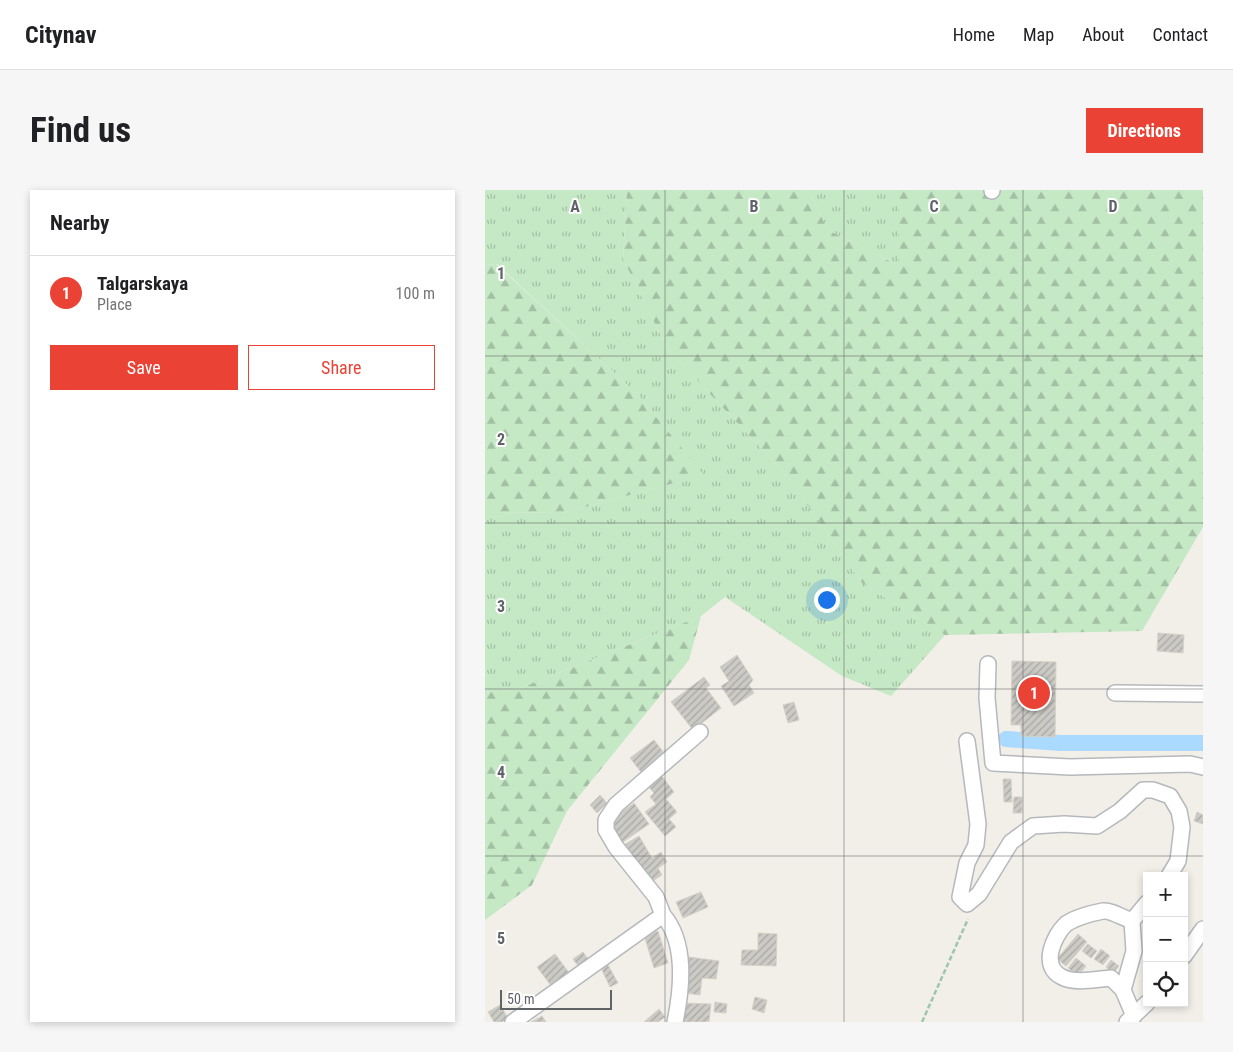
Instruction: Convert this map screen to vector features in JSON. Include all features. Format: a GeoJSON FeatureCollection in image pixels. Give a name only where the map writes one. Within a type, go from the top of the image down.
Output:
{"type":"FeatureCollection","features":[{"type":"Feature","properties":{"kind":"street"},"geometry":{"type":"LineString","coordinates":[[988,664],[987,698],[993,763],[1070,766],[1190,764],[1203,767]]}},
{"type":"Feature","properties":{"kind":"street"},"geometry":{"type":"LineString","coordinates":[[1115,693],[1203,694]]}},
{"type":"Feature","properties":{"kind":"street"},"geometry":{"type":"LineString","coordinates":[[675,1022],[681,990],[681,973],[673,927],[663,915],[656,897],[616,847],[605,830],[606,820],[616,804],[700,732]]}},
{"type":"Feature","properties":{"kind":"street"},"geometry":{"type":"LineString","coordinates":[[967,742],[977,824],[977,845],[967,863],[960,897],[967,904],[979,894],[1011,842],[1033,826],[1064,824],[1097,826],[1120,811],[1143,790],[1153,790],[1170,796],[1179,811],[1182,827],[1178,861],[1173,872]]}},
{"type":"Feature","properties":{"kind":"street"},"geometry":{"type":"LineString","coordinates":[[1123,990],[1134,950],[1132,921],[1143,908]]}},
{"type":"Feature","properties":{"kind":"street"},"geometry":{"type":"LineString","coordinates":[[1132,921],[1105,911],[1087,915],[1067,924],[1057,936],[1049,954],[1052,966],[1060,977],[1073,980],[1111,978],[1123,990],[1131,1019],[1143,1007]]}},
{"type":"Feature","properties":{"kind":"street"},"geometry":{"type":"LineString","coordinates":[[513,1022],[663,915]]}},
{"type":"Feature","properties":{"kind":"street"},"geometry":{"type":"LineString","coordinates":[[1188,950],[1203,929]]}},
{"type":"Feature","properties":{"kind":"path"},"geometry":{"type":"LineString","coordinates":[[922,1022],[979,894]]}},
{"type":"Feature","properties":{"kind":"green space"},"geometry":{"type":"Polygon","coordinates":[[[485,190],[627,190],[623,259],[667,348],[787,476],[862,583],[945,635],[891,696],[842,676],[725,597],[701,616],[521,688],[485,693],[485,512],[563,513],[703,475],[638,395],[497,264],[485,265],[485,190]]]}},
{"type":"Feature","properties":{"kind":"green space"},"geometry":{"type":"Polygon","coordinates":[[[627,190],[808,190],[828,230],[899,266],[899,190],[1203,190],[1203,527],[1142,631],[945,635],[862,583],[787,476],[667,348],[623,259],[627,190]]]}},
{"type":"Feature","properties":{"kind":"green space"},"geometry":{"type":"Polygon","coordinates":[[[808,190],[899,190],[899,266],[828,230],[808,190]]]}},
{"type":"Feature","properties":{"kind":"green space"},"geometry":{"type":"Polygon","coordinates":[[[496,264],[638,395],[704,475],[563,513],[485,512],[485,265],[496,264]]]}},
{"type":"Feature","properties":{"kind":"green space"},"geometry":{"type":"Polygon","coordinates":[[[701,616],[689,660],[567,811],[532,885],[485,920],[485,693],[521,688],[701,616]]]}},
{"type":"Feature","properties":{"kind":"building"},"geometry":{"type":"Polygon","coordinates":[[[1158,633],[1184,635],[1183,653],[1157,651],[1158,633]]]}},
{"type":"Feature","properties":{"kind":"building"},"geometry":{"type":"Polygon","coordinates":[[[737,655],[753,680],[749,685],[754,693],[734,706],[721,686],[729,681],[720,667],[737,655]]]}},
{"type":"Feature","properties":{"kind":"building"},"geometry":{"type":"Polygon","coordinates":[[[1012,661],[1056,662],[1055,737],[1021,736],[1021,725],[1011,725],[1012,661]]]}},
{"type":"Feature","properties":{"kind":"building"},"geometry":{"type":"Polygon","coordinates":[[[704,677],[710,685],[706,688],[721,708],[693,730],[671,702],[704,677]]]}},
{"type":"Feature","properties":{"kind":"building"},"geometry":{"type":"Polygon","coordinates":[[[794,702],[799,720],[788,723],[783,705],[794,702]]]}},
{"type":"Feature","properties":{"kind":"building"},"geometry":{"type":"Polygon","coordinates":[[[654,740],[668,758],[644,776],[630,758],[654,740]]]}},
{"type":"Feature","properties":{"kind":"building"},"geometry":{"type":"Polygon","coordinates":[[[661,775],[674,792],[666,799],[677,812],[669,819],[676,827],[665,836],[645,812],[656,804],[650,797],[654,793],[648,786],[661,775]]]}},
{"type":"Feature","properties":{"kind":"building"},"geometry":{"type":"Polygon","coordinates":[[[1003,779],[1011,779],[1012,802],[1004,802],[1003,779]]]}},
{"type":"Feature","properties":{"kind":"building"},"geometry":{"type":"Polygon","coordinates":[[[600,795],[607,803],[597,813],[590,805],[600,795]]]}},
{"type":"Feature","properties":{"kind":"building"},"geometry":{"type":"Polygon","coordinates":[[[1014,797],[1022,797],[1022,813],[1013,813],[1014,797]]]}},
{"type":"Feature","properties":{"kind":"building"},"geometry":{"type":"Polygon","coordinates":[[[634,803],[649,824],[620,844],[611,831],[610,820],[634,803]]]}},
{"type":"Feature","properties":{"kind":"building"},"geometry":{"type":"Polygon","coordinates":[[[1197,812],[1203,815],[1203,824],[1194,821],[1197,812]]]}},
{"type":"Feature","properties":{"kind":"building"},"geometry":{"type":"Polygon","coordinates":[[[639,836],[652,858],[661,852],[667,862],[658,868],[662,875],[648,884],[624,845],[639,836]]]}},
{"type":"Feature","properties":{"kind":"building"},"geometry":{"type":"Polygon","coordinates":[[[701,892],[708,907],[683,918],[676,902],[701,892]]]}},
{"type":"Feature","properties":{"kind":"building"},"geometry":{"type":"Polygon","coordinates":[[[658,931],[668,963],[654,968],[644,935],[658,931]]]}},
{"type":"Feature","properties":{"kind":"building"},"geometry":{"type":"Polygon","coordinates":[[[758,933],[777,934],[776,966],[741,965],[742,950],[758,950],[758,933]]]}},
{"type":"Feature","properties":{"kind":"building"},"geometry":{"type":"Polygon","coordinates":[[[1078,934],[1087,942],[1066,966],[1057,959],[1078,934]]]}},
{"type":"Feature","properties":{"kind":"building"},"geometry":{"type":"Polygon","coordinates":[[[1088,944],[1097,951],[1091,958],[1082,951],[1088,944]]]}},
{"type":"Feature","properties":{"kind":"building"},"geometry":{"type":"Polygon","coordinates":[[[1101,949],[1110,956],[1103,965],[1094,959],[1101,949]]]}},
{"type":"Feature","properties":{"kind":"building"},"geometry":{"type":"Polygon","coordinates":[[[583,952],[588,959],[578,966],[573,959],[583,952]]]}},
{"type":"Feature","properties":{"kind":"building"},"geometry":{"type":"Polygon","coordinates":[[[555,954],[570,974],[552,987],[537,967],[555,954]]]}},
{"type":"Feature","properties":{"kind":"building"},"geometry":{"type":"Polygon","coordinates":[[[689,957],[719,961],[716,979],[702,978],[700,995],[685,993],[689,957]]]}},
{"type":"Feature","properties":{"kind":"building"},"geometry":{"type":"Polygon","coordinates":[[[1076,958],[1086,966],[1078,976],[1068,968],[1076,958]]]}},
{"type":"Feature","properties":{"kind":"building"},"geometry":{"type":"Polygon","coordinates":[[[1111,960],[1119,966],[1113,973],[1106,967],[1111,960]]]}},
{"type":"Feature","properties":{"kind":"building"},"geometry":{"type":"Polygon","coordinates":[[[608,965],[618,983],[610,987],[601,968],[608,965]]]}},
{"type":"Feature","properties":{"kind":"building"},"geometry":{"type":"Polygon","coordinates":[[[755,997],[767,1000],[764,1013],[752,1009],[755,997]]]}},
{"type":"Feature","properties":{"kind":"building"},"geometry":{"type":"Polygon","coordinates":[[[715,1002],[727,1004],[726,1013],[714,1012],[715,1002]]]}},
{"type":"Feature","properties":{"kind":"building"},"geometry":{"type":"Polygon","coordinates":[[[684,1003],[711,1004],[709,1022],[682,1022],[684,1003]]]}},
{"type":"Feature","properties":{"kind":"building"},"geometry":{"type":"Polygon","coordinates":[[[500,1005],[508,1018],[502,1022],[494,1022],[488,1012],[500,1005]]]}},
{"type":"Feature","properties":{"kind":"building"},"geometry":{"type":"Polygon","coordinates":[[[659,1009],[665,1017],[658,1022],[644,1022],[659,1009]]]}},
{"type":"Feature","properties":{"kind":"building"},"geometry":{"type":"Polygon","coordinates":[[[542,1016],[546,1022],[531,1022],[542,1016]]]}},
{"type":"Feature","properties":{"kind":"waterway"},"geometry":{"type":"LineString","coordinates":[[1006,739],[1060,743],[1203,743]]}},
{"type":"Feature","properties":{"kind":"place","name":"Talgarskaya"},"geometry":{"type":"Point","coordinates":[1034,693]}}]}
